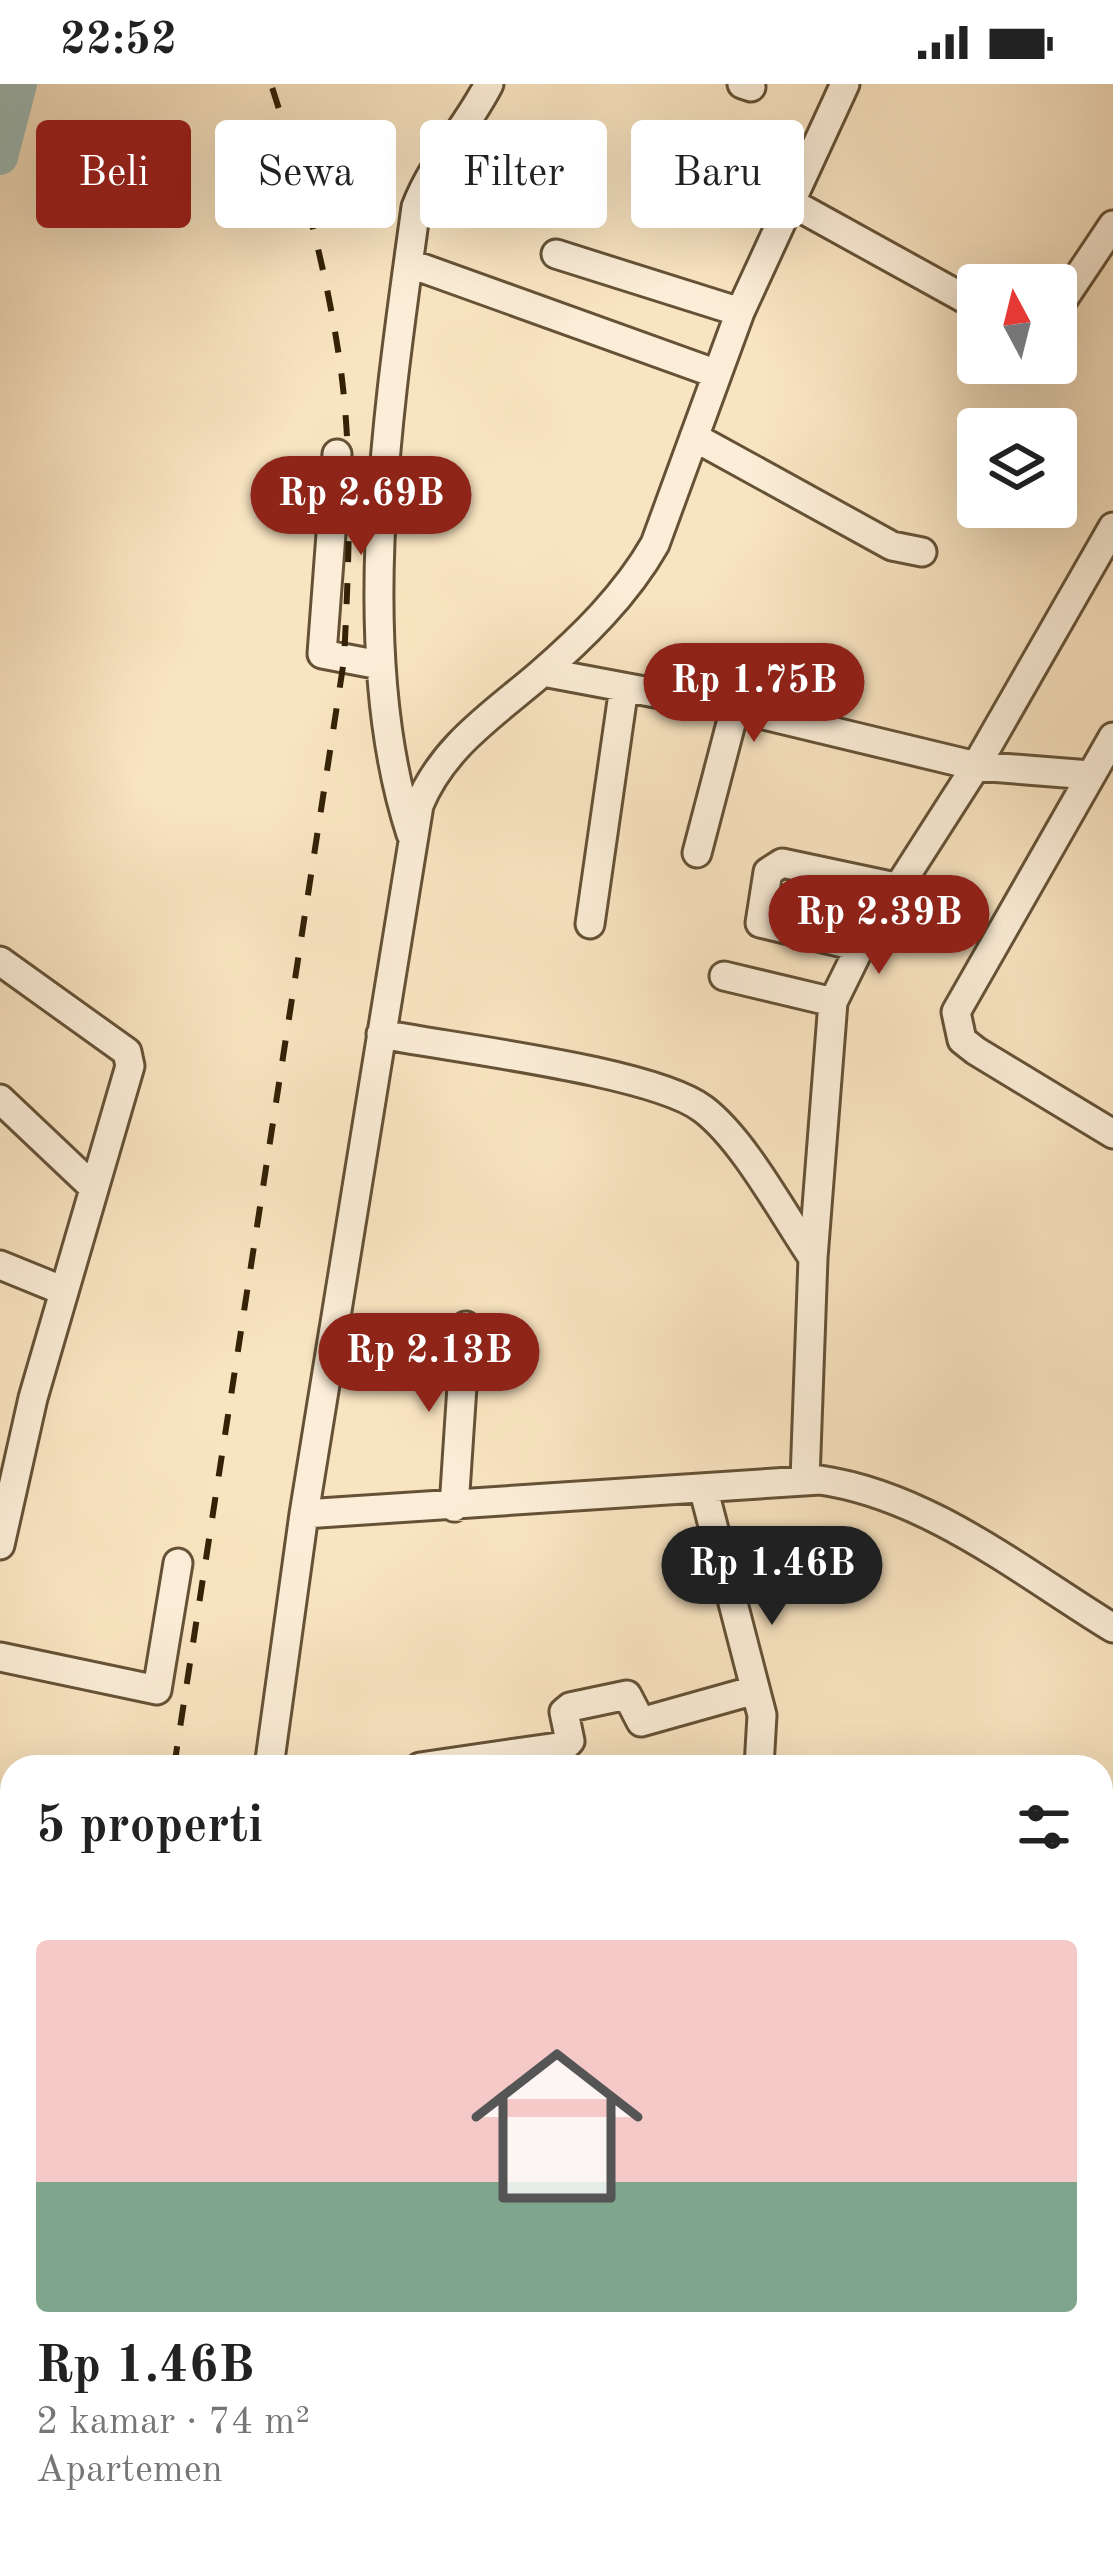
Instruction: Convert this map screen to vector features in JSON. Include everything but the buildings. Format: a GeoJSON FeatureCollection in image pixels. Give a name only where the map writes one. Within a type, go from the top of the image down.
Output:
{"type":"FeatureCollection","features":[{"type":"Feature","properties":{"kind":"street"},"geometry":{"type":"LineString","coordinates":[[412,838],[393,778],[380,665],[388,403],[416,207],[427,179],[460,138],[490,84]]}},
{"type":"Feature","properties":{"kind":"street"},"geometry":{"type":"LineString","coordinates":[[804,167],[845,84]]}},
{"type":"Feature","properties":{"kind":"street"},"geometry":{"type":"LineString","coordinates":[[804,209],[957,294]]}},
{"type":"Feature","properties":{"kind":"street"},"geometry":{"type":"LineString","coordinates":[[1077,271],[1113,225]]}},
{"type":"Feature","properties":{"kind":"street"},"geometry":{"type":"LineString","coordinates":[[271,1755],[304,1514],[412,838],[430,777],[454,745],[543,672],[635,579],[656,544],[740,312],[776,228]]}},
{"type":"Feature","properties":{"kind":"street"},"geometry":{"type":"LineString","coordinates":[[556,254],[740,312]]}},
{"type":"Feature","properties":{"kind":"street"},"geometry":{"type":"LineString","coordinates":[[411,264],[717,374]]}},
{"type":"Feature","properties":{"kind":"street"},"geometry":{"type":"LineString","coordinates":[[694,437],[892,546],[922,551]]}},
{"type":"Feature","properties":{"kind":"street"},"geometry":{"type":"LineString","coordinates":[[337,454],[322,654],[380,665]]}},
{"type":"Feature","properties":{"kind":"street"},"geometry":{"type":"LineString","coordinates":[[805,1480],[813,1258],[833,1002],[895,887],[976,766],[1113,527]]}},
{"type":"Feature","properties":{"kind":"street"},"geometry":{"type":"LineString","coordinates":[[543,672],[735,708],[976,766],[1090,775]]}},
{"type":"Feature","properties":{"kind":"street"},"geometry":{"type":"LineString","coordinates":[[590,924],[624,687]]}},
{"type":"Feature","properties":{"kind":"street"},"geometry":{"type":"LineString","coordinates":[[697,853],[735,708]]}},
{"type":"Feature","properties":{"kind":"street"},"geometry":{"type":"LineString","coordinates":[[1111,744],[961,997],[956,1027],[976,1051],[1113,1134]]}},
{"type":"Feature","properties":{"kind":"street"},"geometry":{"type":"LineString","coordinates":[[860,947],[760,923],[768,872],[782,863],[895,887]]}},
{"type":"Feature","properties":{"kind":"street"},"geometry":{"type":"LineString","coordinates":[[0,961],[130,1059],[5,1492],[0,1545]]}},
{"type":"Feature","properties":{"kind":"street"},"geometry":{"type":"LineString","coordinates":[[724,976],[833,1002]]}},
{"type":"Feature","properties":{"kind":"street"},"geometry":{"type":"LineString","coordinates":[[381,1034],[640,1083],[685,1097],[708,1112],[730,1139],[813,1258]]}},
{"type":"Feature","properties":{"kind":"street"},"geometry":{"type":"LineString","coordinates":[[0,1099],[94,1188]]}},
{"type":"Feature","properties":{"kind":"street"},"geometry":{"type":"LineString","coordinates":[[0,1265],[64,1291]]}},
{"type":"Feature","properties":{"kind":"street"},"geometry":{"type":"LineString","coordinates":[[454,1507],[466,1326]]}},
{"type":"Feature","properties":{"kind":"street"},"geometry":{"type":"LineString","coordinates":[[304,1514],[704,1491],[805,1480],[890,1494],[1113,1628]]}},
{"type":"Feature","properties":{"kind":"street"},"geometry":{"type":"LineString","coordinates":[[704,1491],[762,1715],[760,1755]]}},
{"type":"Feature","properties":{"kind":"street"},"geometry":{"type":"LineString","coordinates":[[0,1657],[157,1690],[178,1563]]}},
{"type":"Feature","properties":{"kind":"street"},"geometry":{"type":"LineString","coordinates":[[503,1755],[565,1746],[570,1741],[564,1711],[587,1704],[627,1695],[641,1722],[755,1690]]}},
{"type":"Feature","properties":{"kind":"waterway"},"geometry":{"type":"LineString","coordinates":[[0,157],[19,84]]}},
{"type":"Feature","properties":{"kind":"railway"},"geometry":{"type":"LineString","coordinates":[[176,1755],[344,660],[349,505],[343,388],[318,249],[271,84]]}}]}
